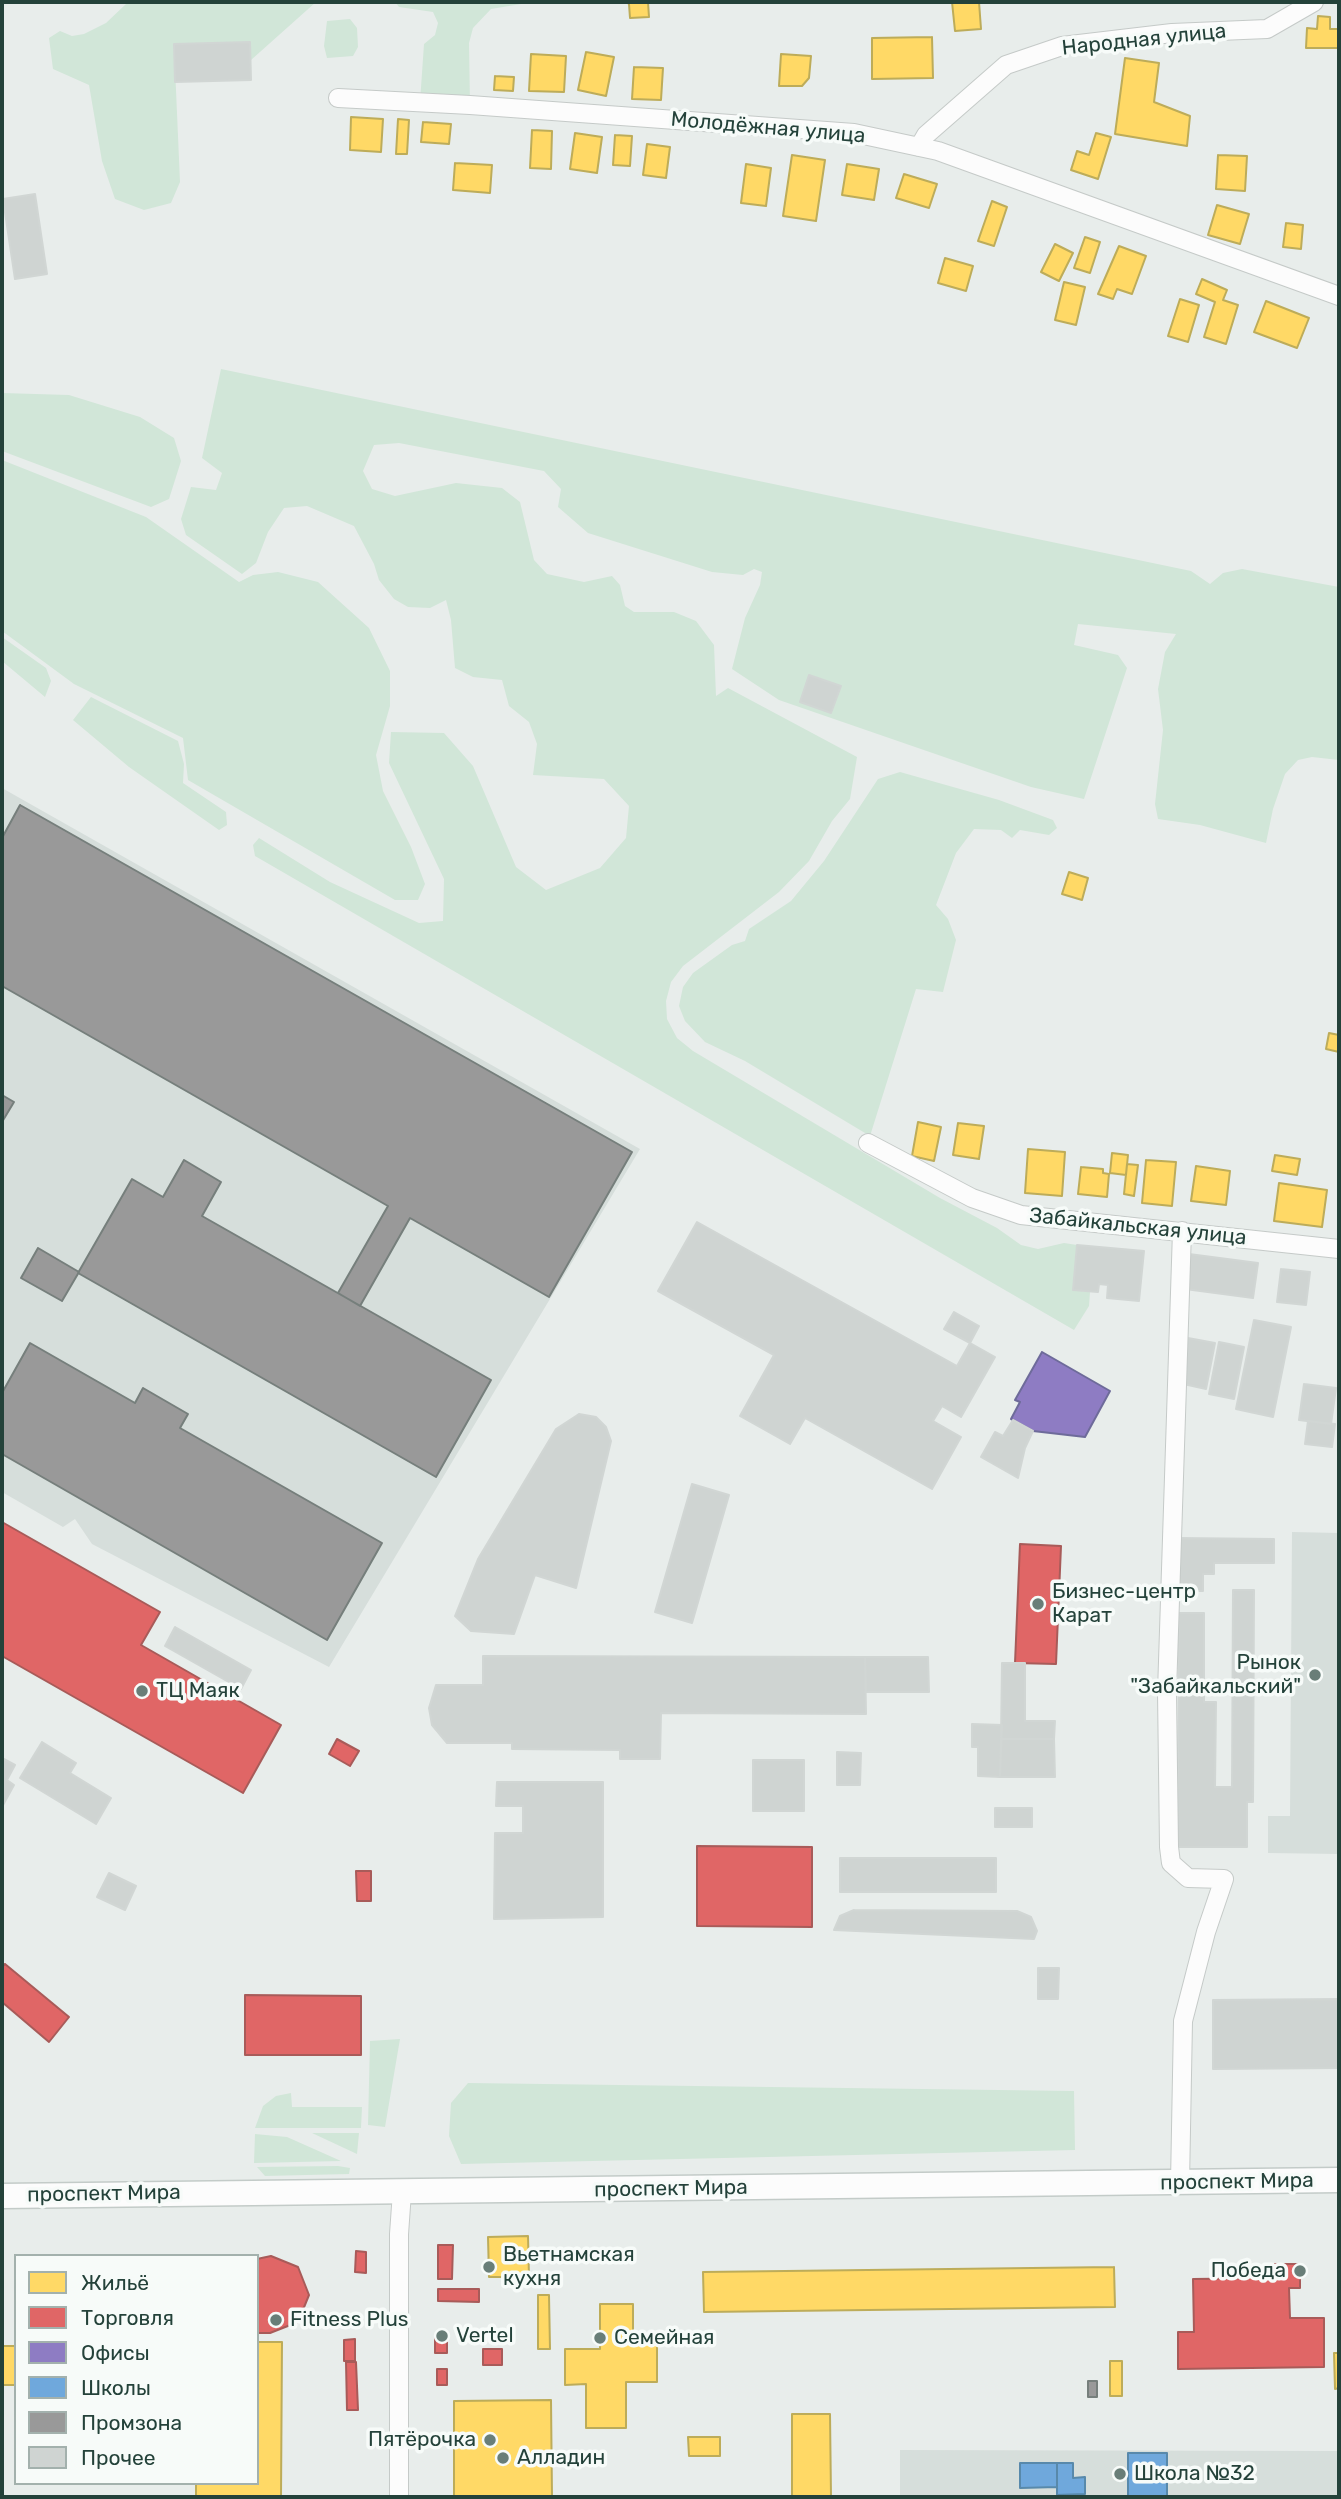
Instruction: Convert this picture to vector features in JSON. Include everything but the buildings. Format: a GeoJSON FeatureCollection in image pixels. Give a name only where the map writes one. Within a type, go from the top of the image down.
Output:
{"type":"FeatureCollection","features":[{"type":"Feature","properties":{"kind":"main road","name":"проспект Мира"},"geometry":{"type":"LineString","coordinates":[[2,2196],[1339,2180]]}},
{"type":"Feature","properties":{"kind":"street","name":"Народная улица"},"geometry":{"type":"LineString","coordinates":[[919,147],[926,135],[1006,65],[1062,46],[1172,33],[1267,29],[1314,2]]}},
{"type":"Feature","properties":{"kind":"street","name":"Молодёжная улица"},"geometry":{"type":"LineString","coordinates":[[338,98],[854,133],[938,151],[1339,296]]}},
{"type":"Feature","properties":{"kind":"street","name":"Забайкальская улица"},"geometry":{"type":"LineString","coordinates":[[868,1143],[972,1198],[1021,1215],[1339,1249]]}},
{"type":"Feature","properties":{"kind":"street"},"geometry":{"type":"LineString","coordinates":[[1180,2183],[1183,2021],[1206,1932],[1224,1880],[1188,1878],[1171,1863],[1169,1847],[1167,1692],[1182,1231]]}},
{"type":"Feature","properties":{"kind":"street"},"geometry":{"type":"LineString","coordinates":[[399,2497],[399,2234],[402,2192]]}},
{"type":"Feature","properties":{"kind":"shaded area"},"geometry":{"type":"Polygon","coordinates":[[[2,788],[640,1149],[329,1667],[92,1544],[75,1519],[63,1527],[2,1492],[2,788]]]}},
{"type":"Feature","properties":{"kind":"shaded area","name":"Рынок \"Забайкальский\""},"geometry":{"type":"Polygon","coordinates":[[[1292,1532],[1339,1533],[1339,1854],[1268,1853],[1268,1816],[1290,1816],[1292,1532]]]}},
{"type":"Feature","properties":{"kind":"shaded area","name":"Школа №32"},"geometry":{"type":"Polygon","coordinates":[[[900,2450],[1339,2451],[1339,2497],[900,2497],[900,2450]]]}},
{"type":"Feature","properties":{"kind":"green space"},"geometry":{"type":"Polygon","coordinates":[[[316,2],[251,60],[250,42],[174,44],[180,182],[171,203],[144,210],[115,199],[102,161],[89,85],[53,69],[49,38],[60,31],[72,36],[84,34],[106,23],[126,4],[316,2]]]}},
{"type":"Feature","properties":{"kind":"green space"},"geometry":{"type":"Polygon","coordinates":[[[395,2],[533,2],[491,9],[473,28],[469,43],[470,105],[420,102],[424,44],[435,35],[438,23],[433,12],[399,7],[395,2]]]}},
{"type":"Feature","properties":{"kind":"green space"},"geometry":{"type":"Polygon","coordinates":[[[350,19],[357,28],[358,47],[353,56],[327,58],[324,46],[327,21],[350,19]]]}},
{"type":"Feature","properties":{"kind":"green space"},"geometry":{"type":"Polygon","coordinates":[[[221,369],[1191,571],[1210,584],[1223,573],[1242,569],[1339,587],[1339,760],[1312,757],[1298,760],[1285,774],[1273,809],[1266,843],[1200,825],[1158,819],[1155,804],[1163,730],[1158,689],[1165,652],[1176,634],[1078,624],[1074,645],[1118,655],[1127,668],[1084,799],[1031,787],[779,700],[732,669],[745,618],[760,585],[762,572],[754,569],[743,575],[712,572],[588,533],[558,507],[561,489],[544,471],[399,443],[374,445],[363,471],[372,489],[395,496],[456,483],[502,488],[520,502],[534,560],[547,574],[584,582],[612,576],[620,585],[625,606],[634,612],[674,612],[696,621],[714,645],[716,696],[728,688],[857,757],[850,799],[832,821],[809,861],[779,892],[683,966],[671,982],[666,1001],[667,1019],[677,1038],[693,1051],[940,1198],[997,1228],[1021,1245],[1038,1249],[1064,1243],[1077,1245],[1073,1290],[1090,1292],[1089,1306],[1074,1330],[255,856],[253,845],[259,838],[330,882],[419,923],[443,921],[444,879],[389,763],[391,732],[444,733],[473,766],[516,867],[546,890],[600,868],[626,838],[629,806],[604,779],[533,775],[537,744],[529,722],[509,706],[502,680],[473,677],[455,668],[451,620],[446,600],[430,608],[408,607],[394,599],[379,580],[374,564],[354,526],[307,506],[284,508],[268,532],[256,563],[242,574],[186,535],[181,519],[191,487],[216,490],[222,473],[202,458],[221,369]]]}},
{"type":"Feature","properties":{"kind":"green space"},"geometry":{"type":"Polygon","coordinates":[[[2,393],[69,395],[140,417],[174,438],[181,461],[169,499],[151,507],[2,451],[2,393]]]}},
{"type":"Feature","properties":{"kind":"green space"},"geometry":{"type":"Polygon","coordinates":[[[2,460],[146,517],[239,582],[253,575],[278,572],[318,582],[369,628],[390,671],[390,706],[376,755],[383,791],[411,847],[425,884],[418,900],[395,900],[188,780],[183,738],[74,684],[2,631],[2,460]]]}},
{"type":"Feature","properties":{"kind":"green space"},"geometry":{"type":"Polygon","coordinates":[[[2,637],[46,668],[51,681],[45,697],[2,661],[2,637]]]}},
{"type":"Feature","properties":{"kind":"green space"},"geometry":{"type":"Polygon","coordinates":[[[91,697],[178,741],[184,764],[183,783],[226,812],[227,825],[219,830],[129,767],[73,720],[91,697]]]}},
{"type":"Feature","properties":{"kind":"green space"},"geometry":{"type":"Polygon","coordinates":[[[900,772],[999,800],[1053,820],[1057,828],[1049,835],[1020,830],[1012,838],[1001,830],[974,829],[956,853],[936,905],[948,919],[956,940],[943,992],[916,989],[870,1136],[745,1061],[705,1042],[685,1021],[679,1006],[683,987],[693,973],[732,945],[745,941],[749,929],[791,901],[824,861],[878,779],[900,772]]]}},
{"type":"Feature","properties":{"kind":"green space"},"geometry":{"type":"Polygon","coordinates":[[[400,2039],[385,2127],[368,2125],[370,2041],[400,2039]]]}},
{"type":"Feature","properties":{"kind":"green space"},"geometry":{"type":"Polygon","coordinates":[[[468,2083],[1074,2091],[1075,2150],[461,2164],[449,2136],[451,2103],[468,2083]]]}},
{"type":"Feature","properties":{"kind":"green space"},"geometry":{"type":"Polygon","coordinates":[[[291,2093],[292,2107],[362,2107],[361,2128],[255,2128],[263,2106],[276,2096],[291,2093]]]}},
{"type":"Feature","properties":{"kind":"green space"},"geometry":{"type":"Polygon","coordinates":[[[312,2133],[359,2133],[357,2154],[312,2133]]]}},
{"type":"Feature","properties":{"kind":"green space"},"geometry":{"type":"Polygon","coordinates":[[[255,2134],[287,2137],[341,2161],[254,2163],[255,2134]]]}},
{"type":"Feature","properties":{"kind":"green space"},"geometry":{"type":"Polygon","coordinates":[[[257,2167],[350,2168],[349,2174],[265,2176],[257,2167]]]}},
{"type":"Feature","properties":{"kind":"place","name":"Бизнес-центр Карат"},"geometry":{"type":"Point","coordinates":[1038,1604]}},
{"type":"Feature","properties":{"kind":"place","name":"Рынок \"Забайкальский\""},"geometry":{"type":"Point","coordinates":[1315,1675]}},
{"type":"Feature","properties":{"kind":"place","name":"ТЦ Маяк"},"geometry":{"type":"Point","coordinates":[142,1691]}},
{"type":"Feature","properties":{"kind":"place","name":"Вьетнамская кухня"},"geometry":{"type":"Point","coordinates":[489,2267]}},
{"type":"Feature","properties":{"kind":"place","name":"Победа"},"geometry":{"type":"Point","coordinates":[1300,2271]}},
{"type":"Feature","properties":{"kind":"place","name":"Fitness Plus"},"geometry":{"type":"Point","coordinates":[276,2320]}},
{"type":"Feature","properties":{"kind":"place","name":"Vertel"},"geometry":{"type":"Point","coordinates":[442,2336]}},
{"type":"Feature","properties":{"kind":"place","name":"Семейная"},"geometry":{"type":"Point","coordinates":[600,2338]}},
{"type":"Feature","properties":{"kind":"place","name":"Пятёрочка"},"geometry":{"type":"Point","coordinates":[490,2440]}},
{"type":"Feature","properties":{"kind":"place","name":"Алладин"},"geometry":{"type":"Point","coordinates":[503,2458]}},
{"type":"Feature","properties":{"kind":"place","name":"Школа №32"},"geometry":{"type":"Point","coordinates":[1120,2474]}}]}
